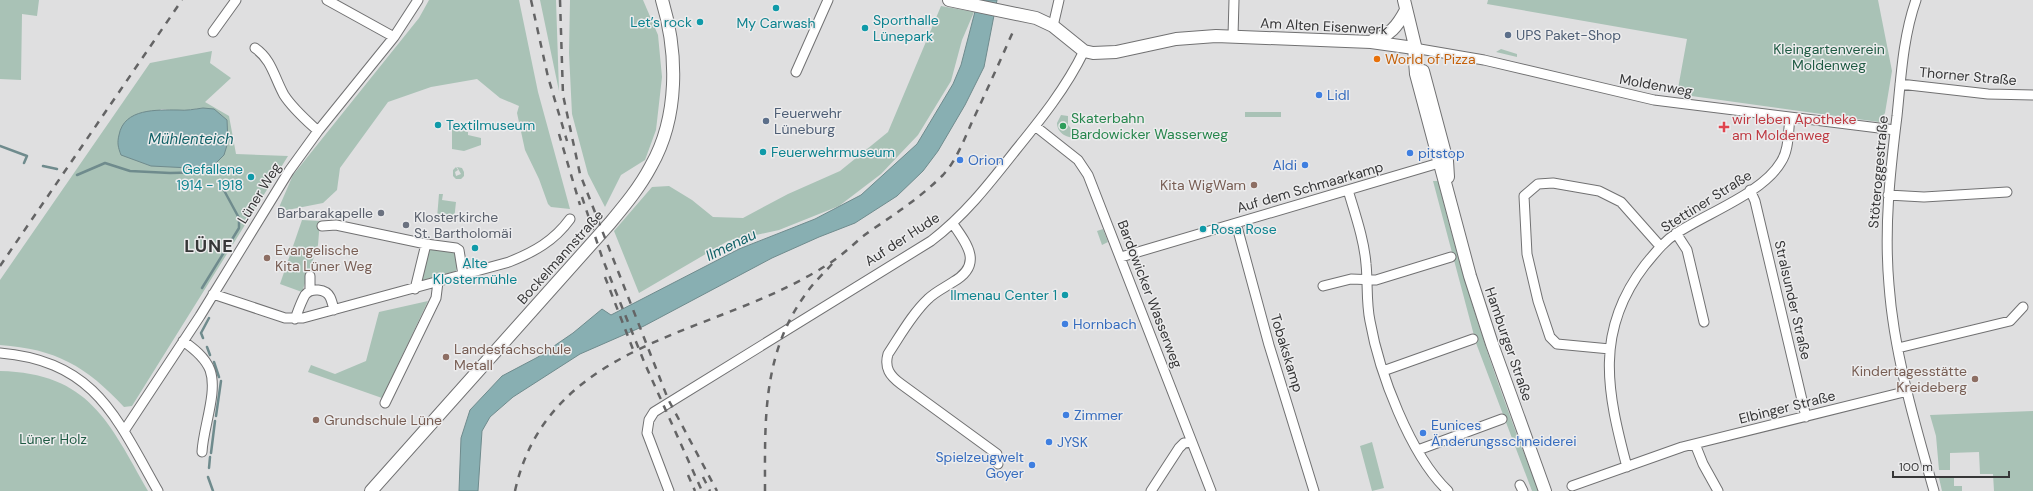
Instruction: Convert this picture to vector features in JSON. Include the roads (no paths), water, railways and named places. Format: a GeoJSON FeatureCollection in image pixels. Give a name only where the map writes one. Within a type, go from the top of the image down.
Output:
{"type":"FeatureCollection","features":[{"type":"Feature","properties":{"kind":"main road","name":"Bockelmannstraße"},"geometry":{"type":"LineString","coordinates":[[371,491],[610,223],[640,185],[652,165],[665,130],[671,106],[673,75],[672,44],[662,0]]}},
{"type":"Feature","properties":{"kind":"main road"},"geometry":{"type":"LineString","coordinates":[[949,0],[1036,18],[1053,26],[1084,51]]}},
{"type":"Feature","properties":{"kind":"main road"},"geometry":{"type":"LineString","coordinates":[[1371,42],[1385,37],[1394,30],[1405,5]]}},
{"type":"Feature","properties":{"kind":"main road"},"geometry":{"type":"LineString","coordinates":[[1405,5],[1414,48],[1416,74],[1438,163],[1451,204]]}},
{"type":"Feature","properties":{"kind":"main road","name":"Am Alten Eisenwerk"},"geometry":{"type":"LineString","coordinates":[[1084,51],[1105,54],[1176,39],[1232,36],[1371,42],[1414,48]]}},
{"type":"Feature","properties":{"kind":"main road"},"geometry":{"type":"LineString","coordinates":[[1414,48],[1424,72],[1447,161],[1451,204]]}},
{"type":"Feature","properties":{"kind":"main road","name":"Hamburger Straße"},"geometry":{"type":"LineString","coordinates":[[1451,204],[1470,276],[1490,337],[1546,491]]}},
{"type":"Feature","properties":{"kind":"street"},"geometry":{"type":"LineString","coordinates":[[213,32],[236,0]]}},
{"type":"Feature","properties":{"kind":"street"},"geometry":{"type":"LineString","coordinates":[[327,0],[394,37]]}},
{"type":"Feature","properties":{"kind":"street","name":"Lüner Weg"},"geometry":{"type":"LineString","coordinates":[[124,431],[213,294],[290,171],[318,131],[394,37],[418,0]]}},
{"type":"Feature","properties":{"kind":"street"},"geometry":{"type":"LineString","coordinates":[[796,72],[828,0]]}},
{"type":"Feature","properties":{"kind":"street"},"geometry":{"type":"LineString","coordinates":[[1053,26],[1059,0]]}},
{"type":"Feature","properties":{"kind":"street"},"geometry":{"type":"LineString","coordinates":[[1232,36],[1234,0]]}},
{"type":"Feature","properties":{"kind":"street","name":"Stöteroggestraße"},"geometry":{"type":"LineString","coordinates":[[1916,0],[1907,34],[1900,84],[1888,195],[1887,238],[1889,283],[1898,348],[1934,491]]}},
{"type":"Feature","properties":{"kind":"street"},"geometry":{"type":"LineString","coordinates":[[255,48],[265,55],[290,104],[318,131]]}},
{"type":"Feature","properties":{"kind":"street","name":"Moldenweg"},"geometry":{"type":"LineString","coordinates":[[1414,48],[1484,60],[1654,100],[1895,130]]}},
{"type":"Feature","properties":{"kind":"street","name":"Auf der Hude"},"geometry":{"type":"LineString","coordinates":[[669,491],[646,433],[649,420],[659,407],[925,245],[953,224],[975,202],[1064,89],[1084,51]]}},
{"type":"Feature","properties":{"kind":"street","name":"Thorner Straße"},"geometry":{"type":"LineString","coordinates":[[1900,84],[1988,94],[2033,95]]}},
{"type":"Feature","properties":{"kind":"street","name":"Stettiner Straße"},"geometry":{"type":"LineString","coordinates":[[1627,467],[1610,398],[1608,377],[1610,349],[1617,316],[1634,279],[1660,246],[1676,233],[1750,190],[1772,175],[1782,161],[1786,149],[1790,118]]}},
{"type":"Feature","properties":{"kind":"street","name":"Bardowicker Wasserweg"},"geometry":{"type":"LineString","coordinates":[[1035,126],[1078,160],[1084,168],[1121,257],[1211,491]]}},
{"type":"Feature","properties":{"kind":"street","name":"Auf dem Schmaarkamp"},"geometry":{"type":"LineString","coordinates":[[1121,257],[1438,163]]}},
{"type":"Feature","properties":{"kind":"street"},"geometry":{"type":"LineString","coordinates":[[1610,349],[1557,344],[1550,337],[1538,301],[1527,254],[1524,196],[1538,184],[1553,183],[1599,191],[1621,202],[1660,246]]}},
{"type":"Feature","properties":{"kind":"street"},"geometry":{"type":"LineString","coordinates":[[1348,190],[1362,238],[1367,279],[1369,320],[1383,371],[1404,425],[1431,474],[1448,491]]}},
{"type":"Feature","properties":{"kind":"street","name":"Stralsunder Straße"},"geometry":{"type":"LineString","coordinates":[[1750,190],[1754,201],[1806,417]]}},
{"type":"Feature","properties":{"kind":"street"},"geometry":{"type":"LineString","coordinates":[[1888,195],[1930,197],[2007,192]]}},
{"type":"Feature","properties":{"kind":"street"},"geometry":{"type":"LineString","coordinates":[[213,294],[285,318],[295,319],[415,289],[509,262],[537,250],[558,234],[570,219]]}},
{"type":"Feature","properties":{"kind":"street","name":"Tobakskamp"},"geometry":{"type":"LineString","coordinates":[[1236,223],[1269,345],[1314,491]]}},
{"type":"Feature","properties":{"kind":"street"},"geometry":{"type":"LineString","coordinates":[[953,224],[970,250],[970,267],[961,278],[936,292],[925,301],[888,354],[886,362],[887,368],[890,374],[901,384],[997,454],[998,464]]}},
{"type":"Feature","properties":{"kind":"street"},"geometry":{"type":"LineString","coordinates":[[322,226],[336,225],[426,244],[456,248],[458,250],[462,275]]}},
{"type":"Feature","properties":{"kind":"street"},"geometry":{"type":"LineString","coordinates":[[1676,233],[1687,250],[1704,322]]}},
{"type":"Feature","properties":{"kind":"street"},"geometry":{"type":"LineString","coordinates":[[415,289],[426,244]]}},
{"type":"Feature","properties":{"kind":"street"},"geometry":{"type":"LineString","coordinates":[[1323,286],[1351,278],[1376,280],[1451,257]]}},
{"type":"Feature","properties":{"kind":"street"},"geometry":{"type":"LineString","coordinates":[[310,276],[310,291]]}},
{"type":"Feature","properties":{"kind":"street"},"geometry":{"type":"LineString","coordinates":[[385,403],[436,298],[438,282]]}},
{"type":"Feature","properties":{"kind":"street"},"geometry":{"type":"LineString","coordinates":[[295,319],[306,294],[310,291],[319,290],[325,292],[330,297],[334,310]]}},
{"type":"Feature","properties":{"kind":"street"},"geometry":{"type":"LineString","coordinates":[[1898,348],[2010,321],[2023,307]]}},
{"type":"Feature","properties":{"kind":"street"},"geometry":{"type":"LineString","coordinates":[[1383,371],[1473,339]]}},
{"type":"Feature","properties":{"kind":"street"},"geometry":{"type":"LineString","coordinates":[[182,341],[199,354],[210,368],[212,379],[202,452]]}},
{"type":"Feature","properties":{"kind":"street"},"geometry":{"type":"LineString","coordinates":[[0,353],[43,360],[68,371],[97,395],[124,431],[158,491]]}},
{"type":"Feature","properties":{"kind":"street","name":"Elbinger Straße"},"geometry":{"type":"LineString","coordinates":[[1572,486],[1695,444],[1908,391]]}},
{"type":"Feature","properties":{"kind":"street"},"geometry":{"type":"LineString","coordinates":[[1418,450],[1502,419]]}},
{"type":"Feature","properties":{"kind":"street"},"geometry":{"type":"LineString","coordinates":[[1151,491],[1179,448],[1184,444],[1192,442]]}},
{"type":"Feature","properties":{"kind":"street"},"geometry":{"type":"LineString","coordinates":[[1695,444],[1703,464],[1718,491]]}},
{"type":"Feature","properties":{"kind":"water"},"geometry":{"type":"Polygon","coordinates":[[[978,0],[997,0],[984,67],[965,105],[938,151],[923,171],[897,196],[855,223],[772,258],[644,326],[580,354],[513,397],[490,417],[482,431],[478,491],[459,491],[461,438],[470,410],[502,376],[538,357],[573,333],[602,309],[611,315],[739,249],[815,219],[861,195],[917,144],[953,84],[961,65],[978,0]]]}},
{"type":"Feature","properties":{"kind":"water","name":"Mühlenteich"},"geometry":{"type":"Polygon","coordinates":[[[203,108],[214,109],[227,120],[228,142],[224,155],[214,165],[190,168],[151,166],[121,155],[118,145],[119,135],[122,126],[134,115],[151,111],[203,108]]]}},
{"type":"Feature","properties":{"kind":"waterway"},"geometry":{"type":"LineString","coordinates":[[0,146],[27,156],[24,163]]}},
{"type":"Feature","properties":{"kind":"waterway"},"geometry":{"type":"LineString","coordinates":[[77,175],[105,163],[130,171],[170,173],[212,172]]}},
{"type":"Feature","properties":{"kind":"waterway"},"geometry":{"type":"LineString","coordinates":[[43,166],[57,169]]}},
{"type":"Feature","properties":{"kind":"waterway"},"geometry":{"type":"LineString","coordinates":[[202,288],[239,228],[239,218],[220,183]]}},
{"type":"Feature","properties":{"kind":"waterway"},"geometry":{"type":"LineString","coordinates":[[203,338],[201,333],[209,318]]}},
{"type":"Feature","properties":{"kind":"waterway"},"geometry":{"type":"LineString","coordinates":[[207,347],[210,355]]}},
{"type":"Feature","properties":{"kind":"waterway"},"geometry":{"type":"LineString","coordinates":[[214,362],[219,377]]}},
{"type":"Feature","properties":{"kind":"waterway"},"geometry":{"type":"LineString","coordinates":[[216,416],[221,381]]}},
{"type":"Feature","properties":{"kind":"waterway"},"geometry":{"type":"LineString","coordinates":[[211,453],[215,421]]}},
{"type":"Feature","properties":{"kind":"waterway"},"geometry":{"type":"LineString","coordinates":[[209,468],[210,457]]}},
{"type":"Feature","properties":{"kind":"waterway"},"geometry":{"type":"LineString","coordinates":[[208,477],[213,491]]}},
{"type":"Feature","properties":{"kind":"railway"},"geometry":{"type":"LineString","coordinates":[[0,266],[182,0]]}},
{"type":"Feature","properties":{"kind":"railway"},"geometry":{"type":"LineString","coordinates":[[531,0],[548,77],[567,141]]}},
{"type":"Feature","properties":{"kind":"railway"},"geometry":{"type":"LineString","coordinates":[[560,0],[563,95],[580,174],[668,399],[717,491]]}},
{"type":"Feature","properties":{"kind":"railway"},"geometry":{"type":"LineString","coordinates":[[515,491],[530,446],[554,411],[584,382],[619,360],[658,341],[779,291],[827,265],[934,184],[948,169],[959,150],[1015,27]]}},
{"type":"Feature","properties":{"kind":"railway"},"geometry":{"type":"LineString","coordinates":[[559,134],[580,205]]}},
{"type":"Feature","properties":{"kind":"railway"},"geometry":{"type":"LineString","coordinates":[[582,197],[603,260],[645,364],[702,491]]}},
{"type":"Feature","properties":{"kind":"railway"},"geometry":{"type":"LineString","coordinates":[[765,491],[766,414],[773,365],[791,318],[808,291],[833,263]]}},
{"type":"Feature","properties":{"kind":"railway"},"geometry":{"type":"LineString","coordinates":[[605,277],[634,352]]}},
{"type":"Feature","properties":{"kind":"railway"},"geometry":{"type":"LineString","coordinates":[[688,475],[695,491]]}},
{"type":"Feature","properties":{"kind":"railway"},"geometry":{"type":"LineString","coordinates":[[703,477],[710,491]]}},
{"type":"Feature","properties":{"kind":"place","name":"My Carwash"},"geometry":{"type":"Point","coordinates":[776,8]}},
{"type":"Feature","properties":{"kind":"place","name":"Let’s rock"},"geometry":{"type":"Point","coordinates":[700,22]}},
{"type":"Feature","properties":{"kind":"place","name":"Sporthalle Lünepark"},"geometry":{"type":"Point","coordinates":[865,28]}},
{"type":"Feature","properties":{"kind":"place","name":"UPS Paket-Shop"},"geometry":{"type":"Point","coordinates":[1508,35]}},
{"type":"Feature","properties":{"kind":"place","name":"World of Pizza"},"geometry":{"type":"Point","coordinates":[1377,59]}},
{"type":"Feature","properties":{"kind":"place","name":"Lidl"},"geometry":{"type":"Point","coordinates":[1319,95]}},
{"type":"Feature","properties":{"kind":"place","name":"Feuerwehr Lüneburg"},"geometry":{"type":"Point","coordinates":[766,121]}},
{"type":"Feature","properties":{"kind":"place","name":"Textilmuseum"},"geometry":{"type":"Point","coordinates":[438,125]}},
{"type":"Feature","properties":{"kind":"place","name":"Skaterbahn Bardowicker Wasserweg"},"geometry":{"type":"Point","coordinates":[1063,126]}},
{"type":"Feature","properties":{"kind":"place","name":"wir leben Apotheke am Moldenweg"},"geometry":{"type":"Point","coordinates":[1724,127]}},
{"type":"Feature","properties":{"kind":"place","name":"Feuerwehrmuseum"},"geometry":{"type":"Point","coordinates":[763,152]}},
{"type":"Feature","properties":{"kind":"place","name":"pitstop"},"geometry":{"type":"Point","coordinates":[1410,153]}},
{"type":"Feature","properties":{"kind":"place","name":"Orion"},"geometry":{"type":"Point","coordinates":[960,160]}},
{"type":"Feature","properties":{"kind":"place","name":"Aldi"},"geometry":{"type":"Point","coordinates":[1305,165]}},
{"type":"Feature","properties":{"kind":"place","name":"Gefallene 1914 - 1918"},"geometry":{"type":"Point","coordinates":[251,177]}},
{"type":"Feature","properties":{"kind":"place","name":"Kita WigWam"},"geometry":{"type":"Point","coordinates":[1254,185]}},
{"type":"Feature","properties":{"kind":"place","name":"Barbarakapelle"},"geometry":{"type":"Point","coordinates":[381,213]}},
{"type":"Feature","properties":{"kind":"place","name":"Klosterkirche St. Bartholomäi"},"geometry":{"type":"Point","coordinates":[406,225]}},
{"type":"Feature","properties":{"kind":"place","name":"Rosa Rose"},"geometry":{"type":"Point","coordinates":[1203,229]}},
{"type":"Feature","properties":{"kind":"place","name":"Alte Klostermühle"},"geometry":{"type":"Point","coordinates":[475,248]}},
{"type":"Feature","properties":{"kind":"place","name":"Evangelische Kita Lüner Weg"},"geometry":{"type":"Point","coordinates":[267,258]}},
{"type":"Feature","properties":{"kind":"place","name":"Ilmenau Center 1"},"geometry":{"type":"Point","coordinates":[1065,295]}},
{"type":"Feature","properties":{"kind":"place","name":"Hornbach"},"geometry":{"type":"Point","coordinates":[1065,324]}},
{"type":"Feature","properties":{"kind":"place","name":"Landesfachschule Metall"},"geometry":{"type":"Point","coordinates":[446,357]}},
{"type":"Feature","properties":{"kind":"place","name":"Kindertagesstätte Kreideberg"},"geometry":{"type":"Point","coordinates":[1975,379]}},
{"type":"Feature","properties":{"kind":"place","name":"Zimmer"},"geometry":{"type":"Point","coordinates":[1066,415]}},
{"type":"Feature","properties":{"kind":"place","name":"Grundschule Lüne"},"geometry":{"type":"Point","coordinates":[316,420]}},
{"type":"Feature","properties":{"kind":"place","name":"Eunices Änderungsschneiderei"},"geometry":{"type":"Point","coordinates":[1423,433]}},
{"type":"Feature","properties":{"kind":"place","name":"JYSK"},"geometry":{"type":"Point","coordinates":[1049,442]}},
{"type":"Feature","properties":{"kind":"place","name":"Spielzeugwelt Goyer"},"geometry":{"type":"Point","coordinates":[1032,465]}},
{"type":"Feature","properties":{"kind":"district","name":"LÜNE"},"geometry":{"type":"Point","coordinates":[209,246]}},
{"type":"Feature","properties":{"kind":"park label","name":"Kleingartenverein Moldenweg"},"geometry":{"type":"Point","coordinates":[1829,58]}},
{"type":"Feature","properties":{"kind":"park label","name":"Lüner Holz"},"geometry":{"type":"Point","coordinates":[53,439]}},
{"type":"Feature","properties":{"kind":"water label","name":"Ilmenau"},"geometry":{"type":"Point","coordinates":[731,245]}}]}
